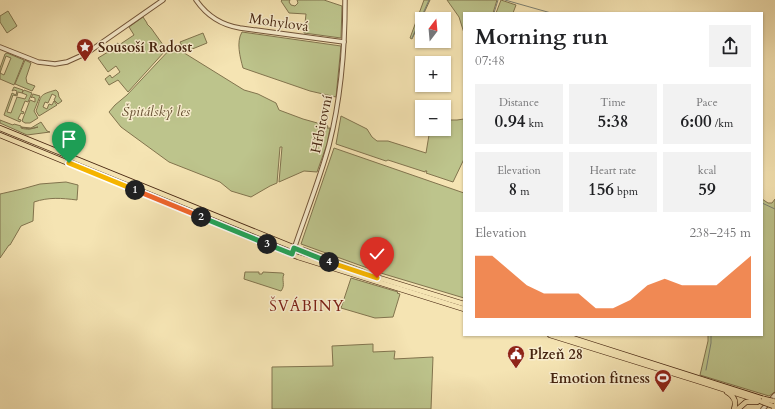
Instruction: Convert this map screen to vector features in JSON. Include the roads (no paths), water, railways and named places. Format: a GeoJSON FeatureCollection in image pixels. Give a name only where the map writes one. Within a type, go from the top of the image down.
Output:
{"type":"FeatureCollection","features":[{"type":"Feature","properties":{"kind":"main road"},"geometry":{"type":"LineString","coordinates":[[0,128],[294,248],[350,269],[463,304]]}},
{"type":"Feature","properties":{"kind":"main road"},"geometry":{"type":"LineString","coordinates":[[0,135],[292,254],[322,265],[463,309]]}},
{"type":"Feature","properties":{"kind":"main road"},"geometry":{"type":"LineString","coordinates":[[554,336],[698,377],[721,388],[774,404]]}},
{"type":"Feature","properties":{"kind":"main road"},"geometry":{"type":"LineString","coordinates":[[566,336],[698,377],[762,401]]}},
{"type":"Feature","properties":{"kind":"main road"},"geometry":{"type":"LineString","coordinates":[[721,388],[734,398],[736,403],[734,409]]}},
{"type":"Feature","properties":{"kind":"main road"},"geometry":{"type":"LineString","coordinates":[[738,409],[746,402],[762,401]]}},
{"type":"Feature","properties":{"kind":"street"},"geometry":{"type":"LineString","coordinates":[[0,47],[44,63],[57,64],[70,61],[87,54],[163,0]]}},
{"type":"Feature","properties":{"kind":"street","name":"Mohylová"},"geometry":{"type":"LineString","coordinates":[[196,0],[208,15],[225,24],[240,28],[344,42]]}},
{"type":"Feature","properties":{"kind":"street","name":"Hřbitovní"},"geometry":{"type":"LineString","coordinates":[[292,254],[329,145],[338,100],[344,42],[345,0]]}},
{"type":"Feature","properties":{"kind":"street"},"geometry":{"type":"LineString","coordinates":[[763,409],[775,395]]}},
{"type":"Feature","properties":{"kind":"waterway"},"geometry":{"type":"LineString","coordinates":[[412,38],[429,0]]}},
{"type":"Feature","properties":{"kind":"waterway"},"geometry":{"type":"LineString","coordinates":[[494,12],[498,0]]}},
{"type":"Feature","properties":{"kind":"waterway"},"geometry":{"type":"LineString","coordinates":[[505,0],[547,12]]}},
{"type":"Feature","properties":{"kind":"waterway"},"geometry":{"type":"LineString","coordinates":[[763,203],[775,209]]}},
{"type":"Feature","properties":{"kind":"waterway"},"geometry":{"type":"LineString","coordinates":[[706,370],[711,336]]}},
{"type":"Feature","properties":{"kind":"place","name":"Sousoší Radost"},"geometry":{"type":"Point","coordinates":[85,62]}},
{"type":"Feature","properties":{"kind":"place","name":"Plzeň 28"},"geometry":{"type":"Point","coordinates":[516,369]}},
{"type":"Feature","properties":{"kind":"place","name":"Emotion fitness"},"geometry":{"type":"Point","coordinates":[663,393]}},
{"type":"Feature","properties":{"kind":"district","name":"ŠVÁBINY"},"geometry":{"type":"Point","coordinates":[307,306]}},
{"type":"Feature","properties":{"kind":"park label","name":"Špitálský les"},"geometry":{"type":"Point","coordinates":[156,111]}}]}
